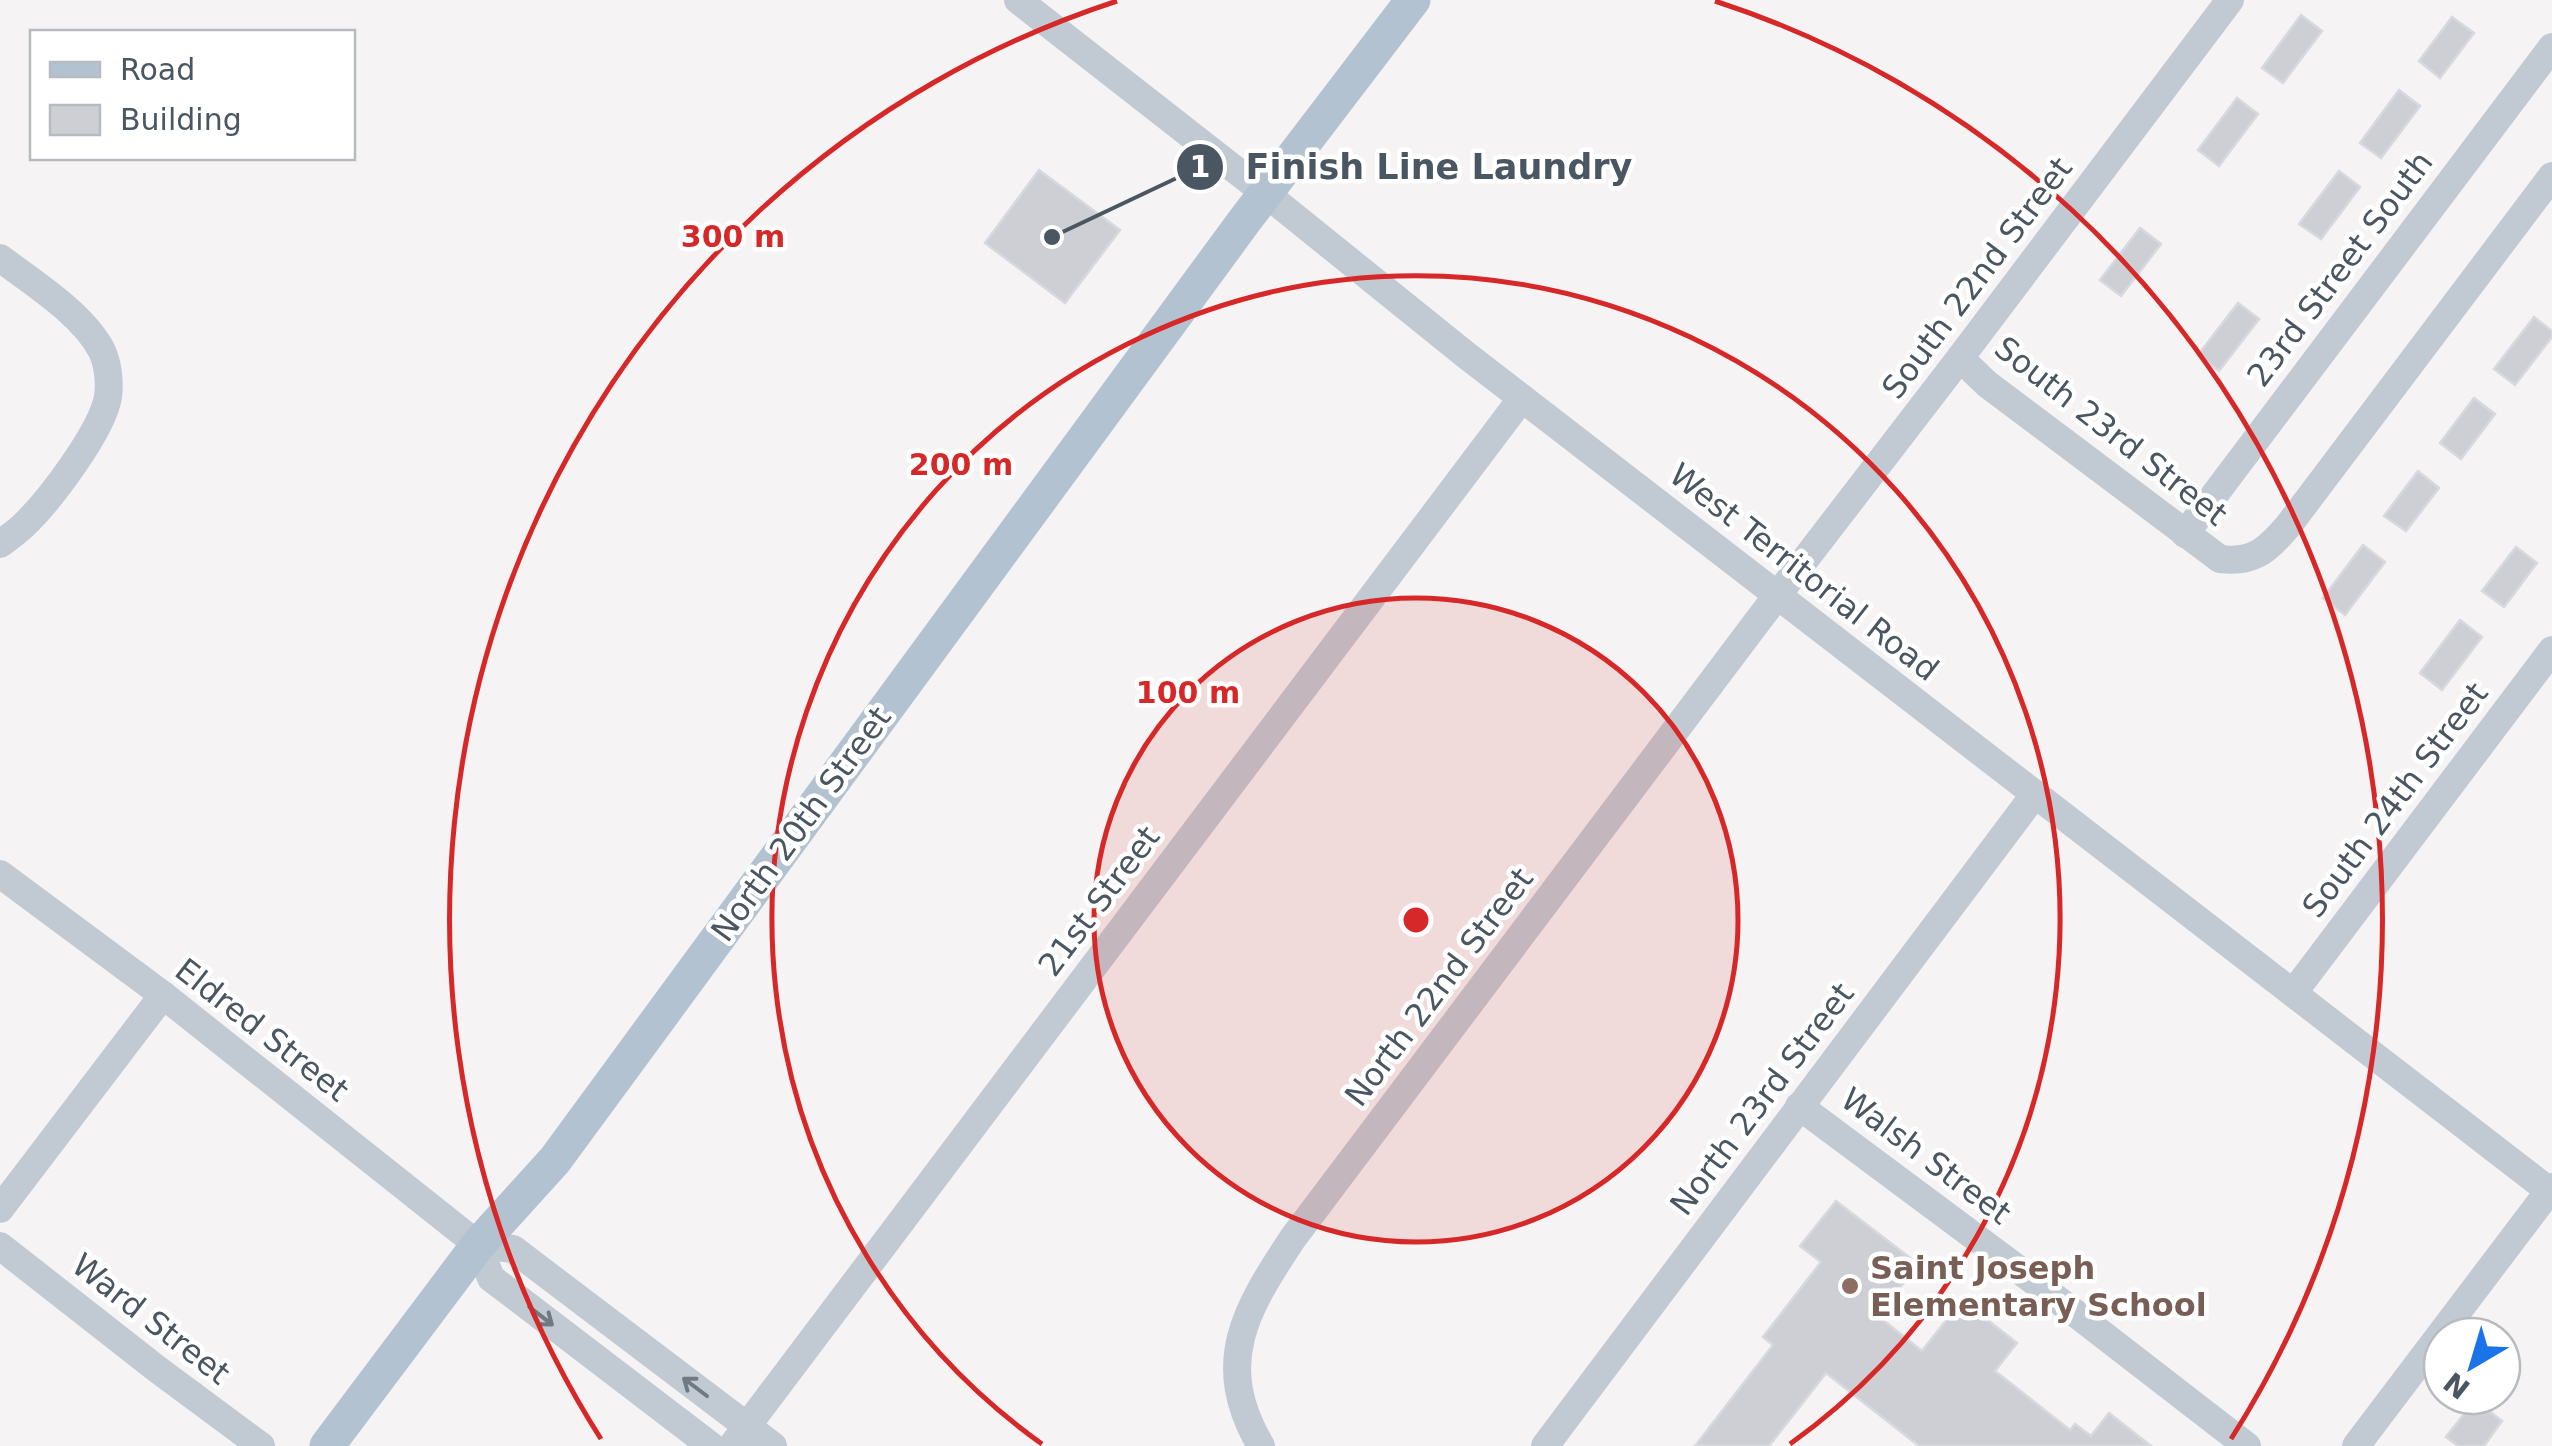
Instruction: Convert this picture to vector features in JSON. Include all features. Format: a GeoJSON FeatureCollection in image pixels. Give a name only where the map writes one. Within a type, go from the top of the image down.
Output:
{"type":"FeatureCollection","features":[{"type":"Feature","properties":{"kind":"main road","name":"North 20th Street"},"geometry":{"type":"LineString","coordinates":[[327,1446],[478,1246],[555,1160],[1265,193],[1413,0]]}},
{"type":"Feature","properties":{"kind":"street","name":"West Territorial Road"},"geometry":{"type":"LineString","coordinates":[[1018,0],[1398,302],[2551,1190]]}},
{"type":"Feature","properties":{"kind":"street","name":"South 22nd Street"},"geometry":{"type":"LineString","coordinates":[[1777,596],[2230,0]]}},
{"type":"Feature","properties":{"kind":"street","name":"23rd Street South"},"geometry":{"type":"LineString","coordinates":[[2185,534],[2552,47]]}},
{"type":"Feature","properties":{"kind":"street","name":"South 23rd Street"},"geometry":{"type":"LineString","coordinates":[[1960,358],[1987,384],[2220,559],[2253,557],[2278,538],[2552,176]]}},
{"type":"Feature","properties":{"kind":"street"},"geometry":{"type":"LineString","coordinates":[[0,258],[86,328],[102,352],[108,372],[108,398],[95,430],[55,489],[0,544]]}},
{"type":"Feature","properties":{"kind":"street","name":"21st Street"},"geometry":{"type":"LineString","coordinates":[[740,1436],[1522,398]]}},
{"type":"Feature","properties":{"kind":"street","name":"North 22nd Street"},"geometry":{"type":"LineString","coordinates":[[1262,1446],[1254,1433],[1236,1373],[1242,1330],[1262,1285],[1293,1238],[1777,596]]}},
{"type":"Feature","properties":{"kind":"street","name":"South 24th Street"},"geometry":{"type":"LineString","coordinates":[[2294,992],[2552,650]]}},
{"type":"Feature","properties":{"kind":"street","name":"North 23rd Street"},"geometry":{"type":"LineString","coordinates":[[1546,1446],[2036,794]]}},
{"type":"Feature","properties":{"kind":"street","name":"Eldred Street"},"geometry":{"type":"LineString","coordinates":[[0,874],[162,995],[478,1246]]}},
{"type":"Feature","properties":{"kind":"street"},"geometry":{"type":"LineString","coordinates":[[0,1209],[162,995]]}},
{"type":"Feature","properties":{"kind":"street","name":"Walsh Street"},"geometry":{"type":"LineString","coordinates":[[1800,1106],[2248,1446]]}},
{"type":"Feature","properties":{"kind":"street"},"geometry":{"type":"LineString","coordinates":[[2356,1446],[2551,1190]]}},
{"type":"Feature","properties":{"kind":"street","name":"Ward Street"},"geometry":{"type":"LineString","coordinates":[[0,1246],[261,1446]]}},
{"type":"Feature","properties":{"kind":"street"},"geometry":{"type":"LineString","coordinates":[[711,1446],[492,1278],[478,1246],[513,1249],[740,1436],[772,1446]]}},
{"type":"Feature","properties":{"kind":"building"},"geometry":{"type":"Polygon","coordinates":[[[2301,15],[2322,31],[2283,83],[2262,68],[2301,15]]]}},
{"type":"Feature","properties":{"kind":"building"},"geometry":{"type":"Polygon","coordinates":[[[2452,17],[2474,33],[2440,78],[2419,61],[2452,17]]]}},
{"type":"Feature","properties":{"kind":"building"},"geometry":{"type":"Polygon","coordinates":[[[2399,90],[2420,106],[2381,158],[2360,143],[2399,90]]]}},
{"type":"Feature","properties":{"kind":"building"},"geometry":{"type":"Polygon","coordinates":[[[2237,98],[2258,114],[2219,166],[2198,150],[2237,98]]]}},
{"type":"Feature","properties":{"kind":"building"},"geometry":{"type":"Polygon","coordinates":[[[1039,170],[1120,230],[1065,303],[985,243],[1039,170]]]}},
{"type":"Feature","properties":{"kind":"building"},"geometry":{"type":"Polygon","coordinates":[[[2339,171],[2360,187],[2321,239],[2299,224],[2339,171]]]}},
{"type":"Feature","properties":{"kind":"building"},"geometry":{"type":"Polygon","coordinates":[[[2140,228],[2161,244],[2121,296],[2100,280],[2140,228]]]}},
{"type":"Feature","properties":{"kind":"building"},"geometry":{"type":"Polygon","coordinates":[[[2238,303],[2259,319],[2219,371],[2198,355],[2238,303]]]}},
{"type":"Feature","properties":{"kind":"building"},"geometry":{"type":"Polygon","coordinates":[[[2534,317],[2552,331],[2552,337],[2515,385],[2494,369],[2534,317]]]}},
{"type":"Feature","properties":{"kind":"building"},"geometry":{"type":"Polygon","coordinates":[[[2474,398],[2495,414],[2461,459],[2440,443],[2474,398]]]}},
{"type":"Feature","properties":{"kind":"building"},"geometry":{"type":"Polygon","coordinates":[[[2418,471],[2439,488],[2406,531],[2384,516],[2418,471]]]}},
{"type":"Feature","properties":{"kind":"building"},"geometry":{"type":"Polygon","coordinates":[[[2363,545],[2385,562],[2345,615],[2323,598],[2363,545]]]}},
{"type":"Feature","properties":{"kind":"building"},"geometry":{"type":"Polygon","coordinates":[[[2516,547],[2537,563],[2504,607],[2482,591],[2516,547]]]}},
{"type":"Feature","properties":{"kind":"building"},"geometry":{"type":"Polygon","coordinates":[[[2460,620],[2482,637],[2442,690],[2420,673],[2460,620]]]}},
{"type":"Feature","properties":{"kind":"building"},"geometry":{"type":"Polygon","coordinates":[[[1836,1201],[1918,1264],[1878,1316],[1922,1351],[1962,1300],[2017,1343],[1995,1371],[2070,1430],[2075,1424],[2091,1436],[2109,1413],[2151,1446],[1919,1446],[1826,1373],[1769,1446],[1695,1446],[1773,1345],[1763,1337],[1821,1262],[1800,1246],[1836,1201]]]}},
{"type":"Feature","properties":{"kind":"building"},"geometry":{"type":"Polygon","coordinates":[[[2462,1416],[2496,1416],[2502,1421],[2484,1446],[2458,1446],[2446,1437],[2462,1416]]]}},
{"type":"Feature","properties":{"kind":"place","name":"Finish Line Laundry"},"geometry":{"type":"Point","coordinates":[1052,237]}},
{"type":"Feature","properties":{"kind":"place","name":"Saint Joseph Elementary School"},"geometry":{"type":"Point","coordinates":[1850,1286]}}]}
